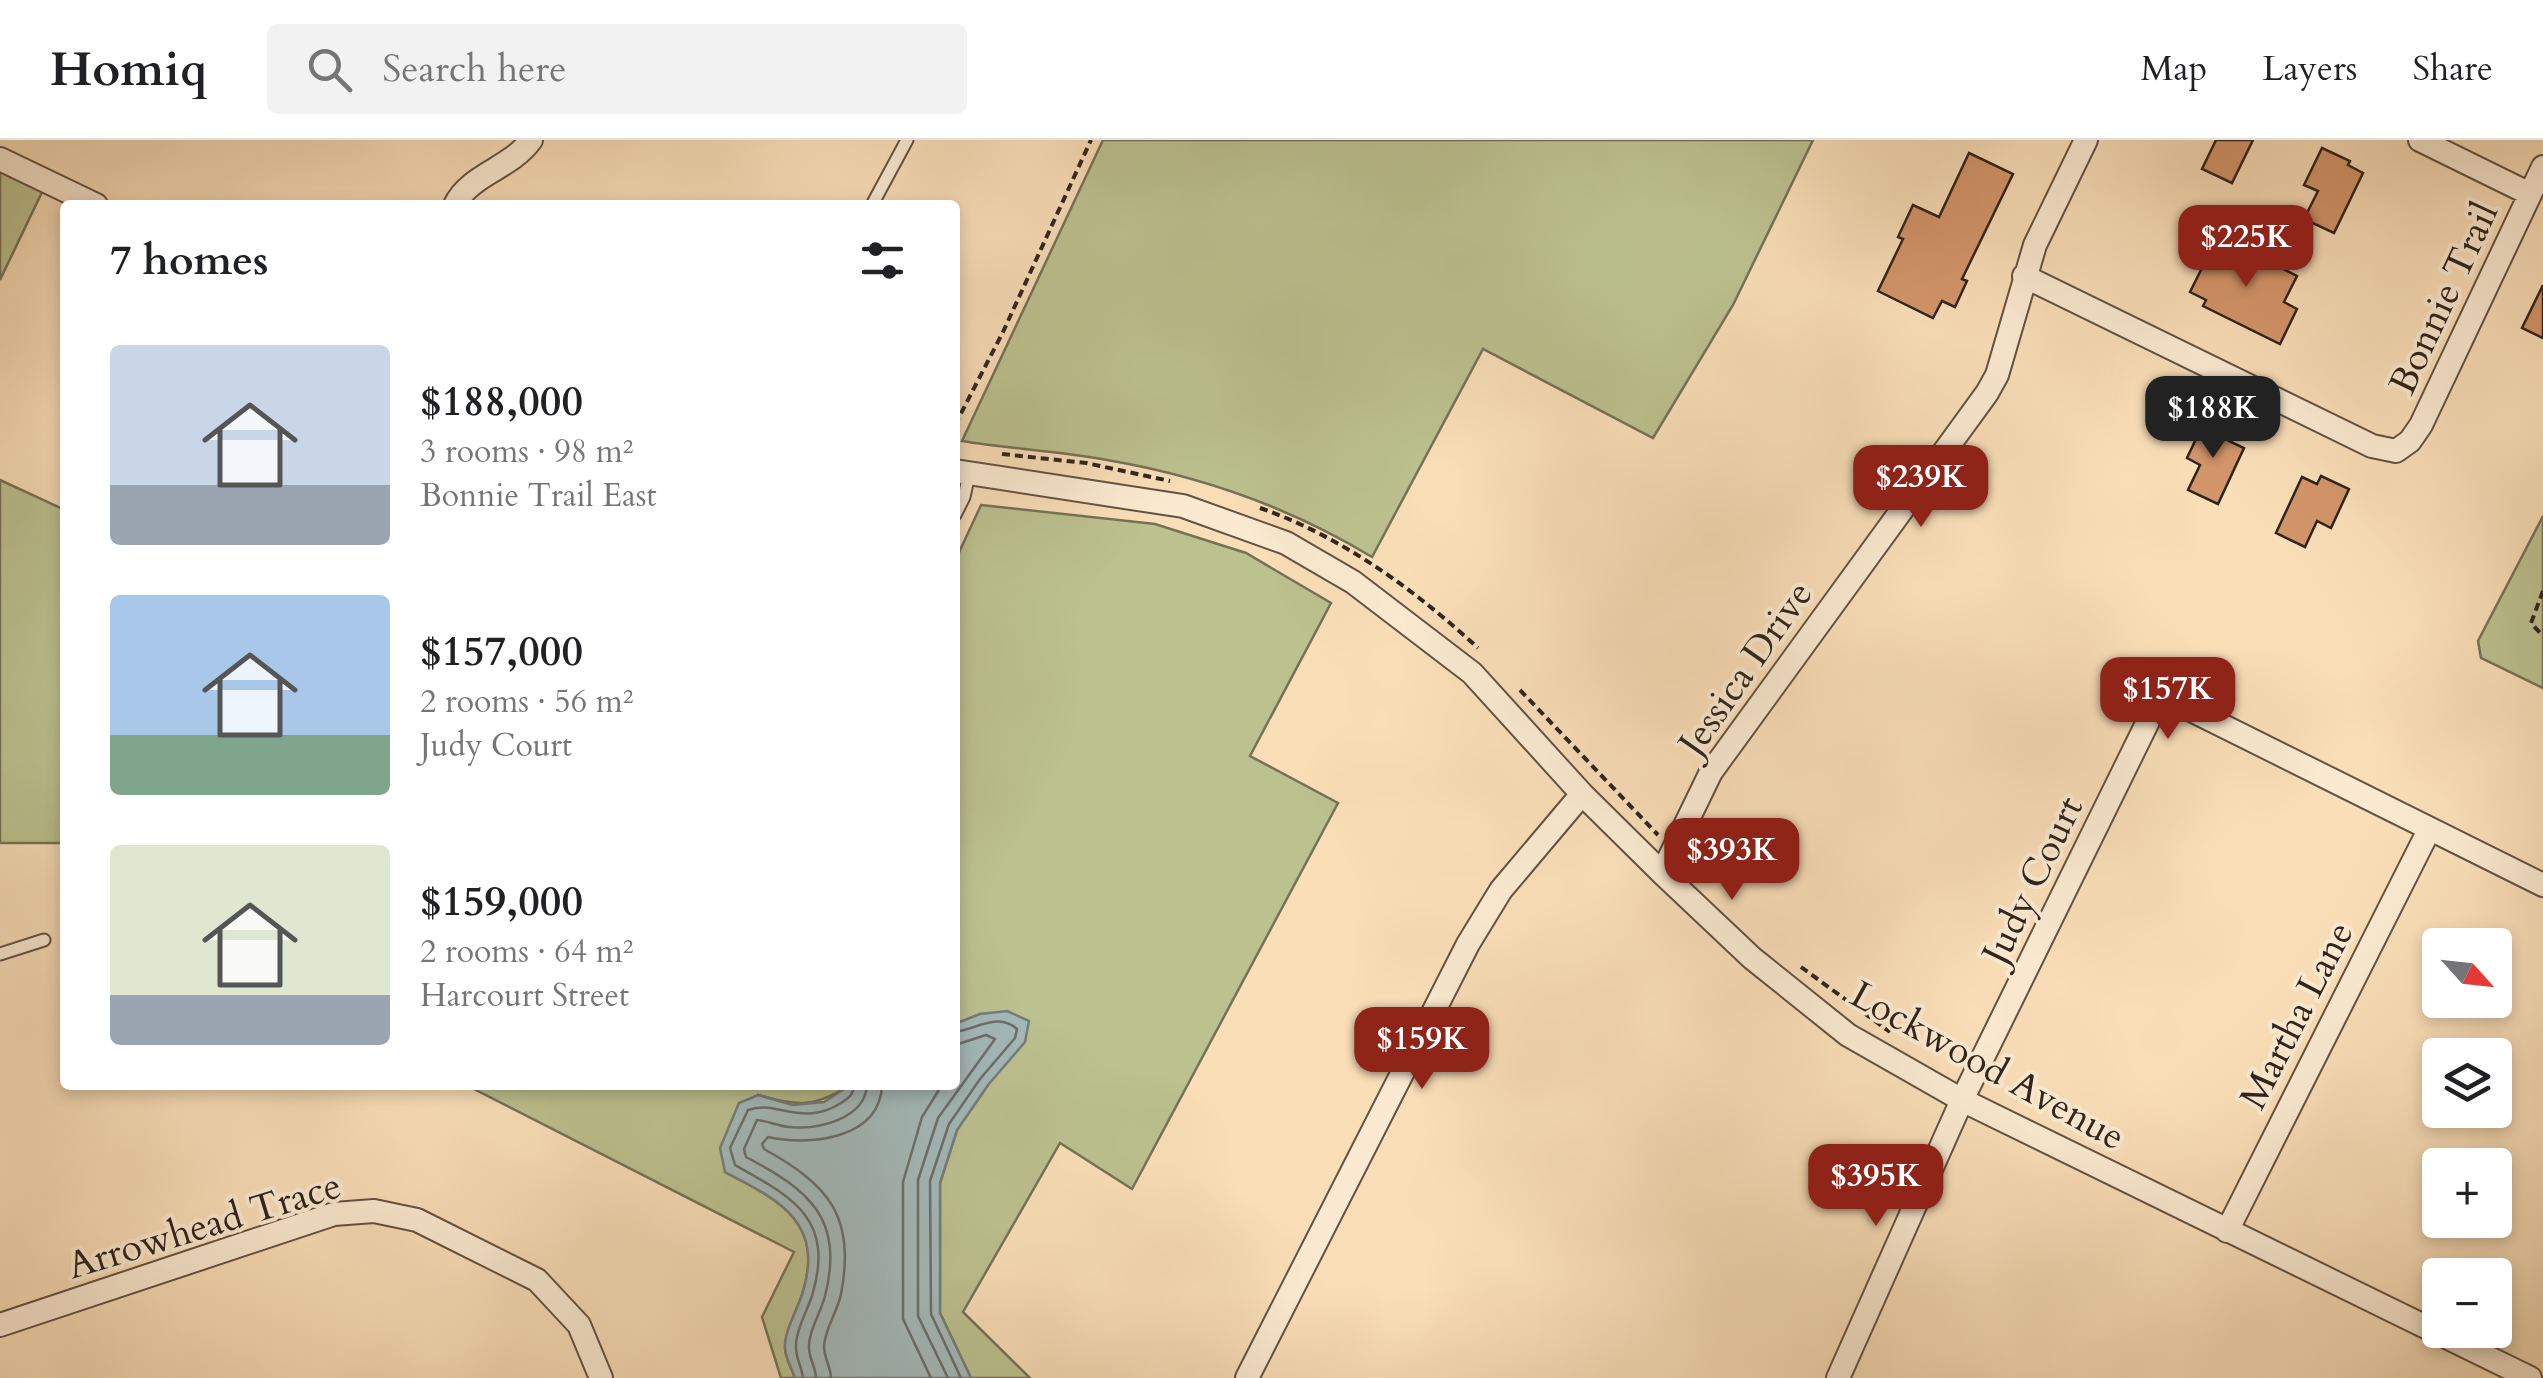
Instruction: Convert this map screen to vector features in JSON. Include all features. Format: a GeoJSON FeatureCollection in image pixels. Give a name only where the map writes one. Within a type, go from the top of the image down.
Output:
{"type":"FeatureCollection","features":[{"type":"Feature","properties":{"kind":"street"},"geometry":{"type":"LineString","coordinates":[[457,200],[465,188],[502,168],[530,140]]}},
{"type":"Feature","properties":{"kind":"street","name":"Jessica Drive"},"geometry":{"type":"LineString","coordinates":[[1662,873],[1711,772],[1987,393],[2002,357],[2035,245],[2086,140]]}},
{"type":"Feature","properties":{"kind":"street"},"geometry":{"type":"LineString","coordinates":[[2420,140],[2530,194]]}},
{"type":"Feature","properties":{"kind":"street"},"geometry":{"type":"LineString","coordinates":[[0,159],[86,200]]}},
{"type":"Feature","properties":{"kind":"street","name":"Bonnie Trail"},"geometry":{"type":"LineString","coordinates":[[2024,276],[2372,446],[2396,450],[2410,441],[2421,425],[2543,168]]}},
{"type":"Feature","properties":{"kind":"street","name":"Lockwood Avenue"},"geometry":{"type":"LineString","coordinates":[[962,472],[1183,506],[1286,543],[1353,582],[1472,674],[1582,794],[1662,873],[1752,958],[1848,1034],[1962,1100],[2529,1378]]}},
{"type":"Feature","properties":{"kind":"street","name":"Judy Court"},"geometry":{"type":"LineString","coordinates":[[1962,1100],[2161,696],[2543,885]]}},
{"type":"Feature","properties":{"kind":"street"},"geometry":{"type":"LineString","coordinates":[[1247,1378],[1468,944],[1501,890],[1582,794]]}},
{"type":"Feature","properties":{"kind":"street","name":"Martha Lane"},"geometry":{"type":"LineString","coordinates":[[2227,1232],[2429,830]]}},
{"type":"Feature","properties":{"kind":"street"},"geometry":{"type":"LineString","coordinates":[[1838,1378],[1962,1100]]}},
{"type":"Feature","properties":{"kind":"street","name":"Arrowhead Trace"},"geometry":{"type":"LineString","coordinates":[[0,1326],[334,1214],[374,1211],[417,1220],[538,1280],[579,1325],[601,1378]]}},
{"type":"Feature","properties":{"kind":"lane"},"geometry":{"type":"LineString","coordinates":[[875,200],[907,140]]}},
{"type":"Feature","properties":{"kind":"lane"},"geometry":{"type":"LineString","coordinates":[[960,505],[964,497],[962,472]]}},
{"type":"Feature","properties":{"kind":"lane"},"geometry":{"type":"LineString","coordinates":[[0,954],[44,940]]}},
{"type":"Feature","properties":{"kind":"path"},"geometry":{"type":"LineString","coordinates":[[960,416],[1004,332],[1091,140]]}},
{"type":"Feature","properties":{"kind":"path"},"geometry":{"type":"LineString","coordinates":[[986,452],[1086,464],[1182,484]]}},
{"type":"Feature","properties":{"kind":"path"},"geometry":{"type":"LineString","coordinates":[[1247,504],[1293,520],[1332,540],[1445,618],[1481,650]]}},
{"type":"Feature","properties":{"kind":"path"},"geometry":{"type":"LineString","coordinates":[[2543,592],[2531,624],[2543,636]]}},
{"type":"Feature","properties":{"kind":"path"},"geometry":{"type":"LineString","coordinates":[[1518,689],[1674,850]]}},
{"type":"Feature","properties":{"kind":"path"},"geometry":{"type":"LineString","coordinates":[[1801,967],[1894,1034]]}},
{"type":"Feature","properties":{"kind":"green space"},"geometry":{"type":"Polygon","coordinates":[[[1103,140],[1813,140],[1733,305],[1653,438],[1483,349],[1372,557],[1277,509],[1177,475],[1089,457],[962,441],[1103,140]]]}},
{"type":"Feature","properties":{"kind":"green space"},"geometry":{"type":"Polygon","coordinates":[[[0,170],[43,190],[0,280],[0,170]]]}},
{"type":"Feature","properties":{"kind":"green space"},"geometry":{"type":"Polygon","coordinates":[[[0,480],[60,508],[60,843],[0,843],[0,480]]]}},
{"type":"Feature","properties":{"kind":"green space"},"geometry":{"type":"Polygon","coordinates":[[[981,505],[1155,524],[1246,553],[1331,603],[1250,756],[1338,803],[1132,1189],[1060,1143],[963,1312],[1030,1378],[971,1378],[940,1313],[940,1183],[957,1130],[988,1085],[980,1014],[960,1022],[960,550],[981,505]]]}},
{"type":"Feature","properties":{"kind":"green space"},"geometry":{"type":"Polygon","coordinates":[[[2543,516],[2543,688],[2481,658],[2478,641],[2543,516]]]}},
{"type":"Feature","properties":{"kind":"green space"},"geometry":{"type":"Polygon","coordinates":[[[476,1090],[841,1090],[806,1103],[758,1095],[725,1172],[764,1193],[793,1217],[808,1249],[808,1270],[785,1348],[795,1378],[781,1378],[762,1317],[794,1252],[476,1090]]]}},
{"type":"Feature","properties":{"kind":"water"},"geometry":{"type":"Polygon","coordinates":[[[1007,1011],[1029,1021],[1025,1042],[957,1130],[940,1183],[940,1313],[971,1378],[795,1378],[785,1342],[802,1295],[808,1249],[793,1217],[764,1193],[725,1172],[720,1148],[739,1103],[758,1095],[793,1105],[824,1102],[842,1090],[960,1090],[960,1022],[980,1014],[1007,1011]]]}},
{"type":"Feature","properties":{"kind":"building"},"geometry":{"type":"Polygon","coordinates":[[[2216,140],[2253,140],[2232,183],[2202,169],[2216,140]]]}},
{"type":"Feature","properties":{"kind":"building"},"geometry":{"type":"Polygon","coordinates":[[[2322,148],[2350,161],[2348,165],[2363,173],[2334,233],[2304,219],[2318,191],[2304,185],[2322,148]]]}},
{"type":"Feature","properties":{"kind":"building"},"geometry":{"type":"Polygon","coordinates":[[[1969,153],[2013,174],[1962,279],[1967,281],[1955,307],[1942,301],[1933,318],[1878,291],[1903,239],[1898,237],[1913,205],[1939,217],[1969,153]]]}},
{"type":"Feature","properties":{"kind":"building"},"geometry":{"type":"Polygon","coordinates":[[[2218,236],[2297,276],[2284,302],[2297,309],[2280,344],[2203,306],[2206,300],[2190,292],[2218,236]]]}},
{"type":"Feature","properties":{"kind":"building"},"geometry":{"type":"Polygon","coordinates":[[[2543,285],[2543,338],[2522,328],[2543,285]]]}},
{"type":"Feature","properties":{"kind":"building"},"geometry":{"type":"Polygon","coordinates":[[[2205,420],[2233,433],[2229,441],[2244,448],[2218,504],[2188,490],[2200,465],[2187,458],[2205,420]]]}},
{"type":"Feature","properties":{"kind":"building"},"geometry":{"type":"Polygon","coordinates":[[[2321,476],[2349,489],[2331,528],[2317,521],[2305,547],[2276,533],[2302,477],[2317,484],[2321,476]]]}}]}
